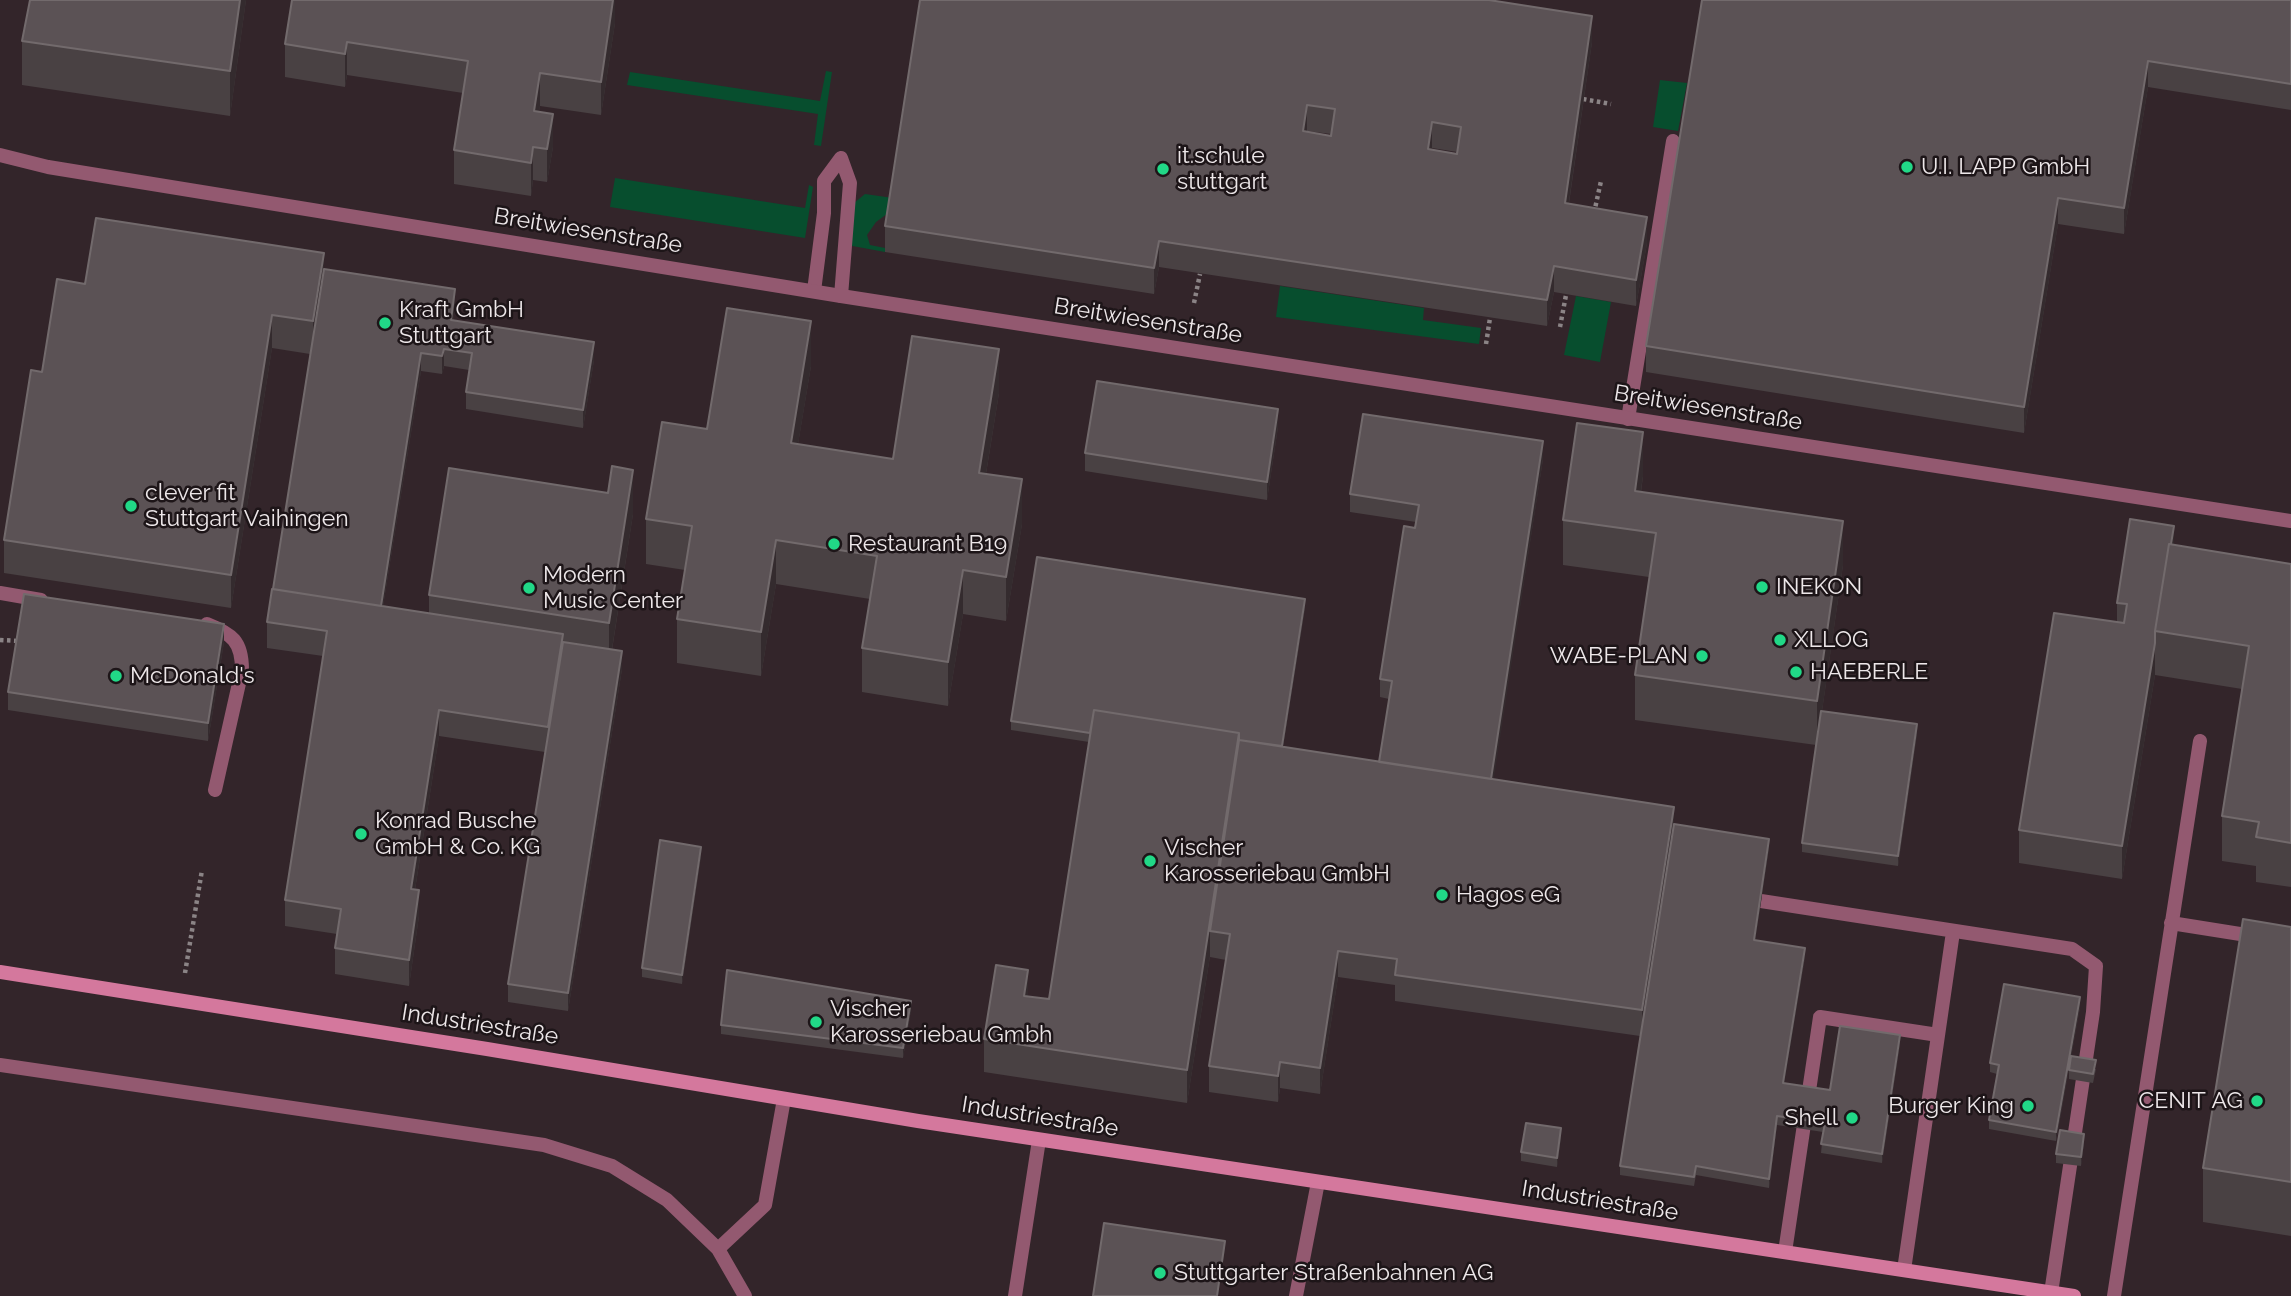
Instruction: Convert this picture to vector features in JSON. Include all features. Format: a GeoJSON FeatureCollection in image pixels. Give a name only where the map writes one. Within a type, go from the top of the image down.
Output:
{"type":"FeatureCollection","features":[{"type":"Feature","properties":{"kind":"street"},"geometry":{"type":"LineString","coordinates":[[1628,419],[1673,141]]}},
{"type":"Feature","properties":{"kind":"street","name":"Breitwiesenstraße"},"geometry":{"type":"LineString","coordinates":[[0,155],[48,167],[841,296],[2291,521]]}},
{"type":"Feature","properties":{"kind":"street"},"geometry":{"type":"LineString","coordinates":[[814,291],[824,213],[824,181],[841,158],[850,183],[841,296]]}},
{"type":"Feature","properties":{"kind":"street"},"geometry":{"type":"LineString","coordinates":[[0,593],[55,602]]}},
{"type":"Feature","properties":{"kind":"street"},"geometry":{"type":"LineString","coordinates":[[194,622],[208,624],[227,633],[237,642],[242,655],[242,670],[215,790]]}},
{"type":"Feature","properties":{"kind":"street"},"geometry":{"type":"LineString","coordinates":[[2114,1296],[2200,741]]}},
{"type":"Feature","properties":{"kind":"street"},"geometry":{"type":"LineString","coordinates":[[1761,901],[2072,950],[2096,967],[2093,1012],[2052,1293]]}},
{"type":"Feature","properties":{"kind":"street"},"geometry":{"type":"LineString","coordinates":[[2171,923],[2291,942]]}},
{"type":"Feature","properties":{"kind":"street"},"geometry":{"type":"LineString","coordinates":[[1904,1270],[1953,932]]}},
{"type":"Feature","properties":{"kind":"street","name":"Industriestraße"},"geometry":{"type":"LineString","coordinates":[[0,972],[1040,1140],[2074,1296]]}},
{"type":"Feature","properties":{"kind":"street"},"geometry":{"type":"LineString","coordinates":[[1785,1252],[1820,1017],[1938,1035]]}},
{"type":"Feature","properties":{"kind":"street"},"geometry":{"type":"LineString","coordinates":[[0,1065],[544,1145],[612,1166],[667,1200],[718,1249],[745,1296]]}},
{"type":"Feature","properties":{"kind":"street"},"geometry":{"type":"LineString","coordinates":[[718,1249],[765,1205],[784,1099]]}},
{"type":"Feature","properties":{"kind":"street"},"geometry":{"type":"LineString","coordinates":[[1015,1296],[1040,1140]]}},
{"type":"Feature","properties":{"kind":"street"},"geometry":{"type":"LineString","coordinates":[[1296,1296],[1318,1182]]}},
{"type":"Feature","properties":{"kind":"path"},"geometry":{"type":"LineString","coordinates":[[1583,99],[1611,104]]}},
{"type":"Feature","properties":{"kind":"path"},"geometry":{"type":"LineString","coordinates":[[1592,221],[1601,181]]}},
{"type":"Feature","properties":{"kind":"path"},"geometry":{"type":"LineString","coordinates":[[1194,303],[1200,274]]}},
{"type":"Feature","properties":{"kind":"path"},"geometry":{"type":"LineString","coordinates":[[1560,327],[1566,295]]}},
{"type":"Feature","properties":{"kind":"path"},"geometry":{"type":"LineString","coordinates":[[1486,344],[1490,318]]}},
{"type":"Feature","properties":{"kind":"path"},"geometry":{"type":"LineString","coordinates":[[0,640],[19,641]]}},
{"type":"Feature","properties":{"kind":"path"},"geometry":{"type":"LineString","coordinates":[[181,1000],[202,870]]}},
{"type":"Feature","properties":{"kind":"shaded area"},"geometry":{"type":"Polygon","coordinates":[[[0,0],[2291,0],[2291,1296],[0,1296],[0,0]]]}},
{"type":"Feature","properties":{"kind":"green space"},"geometry":{"type":"Polygon","coordinates":[[[826,71],[832,72],[821,146],[814,145],[818,114],[627,85],[630,72],[820,101],[826,71]]]}},
{"type":"Feature","properties":{"kind":"green space"},"geometry":{"type":"Polygon","coordinates":[[[1660,80],[1687,83],[1678,131],[1653,127],[1660,80]]]}},
{"type":"Feature","properties":{"kind":"green space"},"geometry":{"type":"Polygon","coordinates":[[[615,178],[805,208],[809,185],[813,187],[805,238],[610,207],[615,178]]]}},
{"type":"Feature","properties":{"kind":"green space"},"geometry":{"type":"Polygon","coordinates":[[[865,194],[893,198],[891,211],[876,222],[867,235],[870,245],[885,248],[885,252],[847,245],[854,203],[865,194]]]}},
{"type":"Feature","properties":{"kind":"green space"},"geometry":{"type":"Polygon","coordinates":[[[1280,286],[1424,308],[1423,320],[1481,328],[1479,344],[1276,317],[1280,286]]]}},
{"type":"Feature","properties":{"kind":"green space"},"geometry":{"type":"Polygon","coordinates":[[[1576,296],[1611,302],[1600,362],[1564,355],[1576,296]]]}},
{"type":"Feature","properties":{"kind":"building"},"geometry":{"type":"Polygon","coordinates":[[[30,0],[240,0],[230,71],[22,41],[30,0]]]}},
{"type":"Feature","properties":{"kind":"building"},"geometry":{"type":"Polygon","coordinates":[[[292,0],[613,0],[601,82],[540,73],[534,111],[553,114],[547,149],[533,147],[531,163],[454,150],[468,61],[347,42],[345,54],[285,44],[292,0]]]}},
{"type":"Feature","properties":{"kind":"building","name":"it.schule stuttgart"},"geometry":{"type":"Polygon","coordinates":[[[920,0],[1489,0],[1592,16],[1565,203],[1647,217],[1636,280],[1554,266],[1547,300],[1159,241],[1154,268],[885,226],[920,0]],[[1307,105],[1303,131],[1331,136],[1335,109],[1307,105]],[[1432,122],[1428,149],[1457,154],[1461,127],[1432,122]]]}},
{"type":"Feature","properties":{"kind":"building","name":"U.I. LAPP GmbH"},"geometry":{"type":"Polygon","coordinates":[[[1702,0],[2291,0],[2291,84],[2148,61],[2124,208],[2058,198],[2024,407],[1646,346],[1702,0]]]}},
{"type":"Feature","properties":{"kind":"building"},"geometry":{"type":"Polygon","coordinates":[[[96,218],[324,253],[313,321],[272,315],[231,575],[4,540],[31,370],[42,372],[57,279],[85,284],[96,218]]]}},
{"type":"Feature","properties":{"kind":"building"},"geometry":{"type":"Polygon","coordinates":[[[324,269],[455,289],[451,320],[594,342],[583,410],[466,392],[472,353],[444,349],[442,356],[421,353],[381,606],[273,589],[324,269]]]}},
{"type":"Feature","properties":{"kind":"building","name":"Restaurant B19"},"geometry":{"type":"Polygon","coordinates":[[[727,308],[811,321],[791,443],[893,459],[912,336],[999,349],[979,473],[1022,479],[1006,577],[963,570],[948,662],[862,648],[877,556],[776,540],[761,632],[677,619],[692,526],[646,519],[662,422],[707,429],[727,308]]]}},
{"type":"Feature","properties":{"kind":"building"},"geometry":{"type":"Polygon","coordinates":[[[1097,381],[1278,409],[1267,482],[1085,453],[1097,381]]]}},
{"type":"Feature","properties":{"kind":"building"},"geometry":{"type":"Polygon","coordinates":[[[1363,414],[1543,441],[1491,779],[1379,762],[1392,681],[1380,679],[1404,526],[1415,528],[1419,505],[1350,494],[1363,414]]]}},
{"type":"Feature","properties":{"kind":"building"},"geometry":{"type":"Polygon","coordinates":[[[1577,423],[1643,432],[1635,491],[1843,521],[1817,701],[1635,675],[1656,533],[1563,520],[1577,423]]]}},
{"type":"Feature","properties":{"kind":"building","name":"Modern Music Center"},"geometry":{"type":"Polygon","coordinates":[[[612,466],[633,470],[609,623],[429,595],[449,468],[608,493],[612,466]]]}},
{"type":"Feature","properties":{"kind":"building"},"geometry":{"type":"Polygon","coordinates":[[[2130,519],[2174,526],[2122,846],[2019,830],[2054,613],[2124,623],[2127,604],[2117,603],[2130,519]]]}},
{"type":"Feature","properties":{"kind":"building"},"geometry":{"type":"Polygon","coordinates":[[[2169,544],[2291,564],[2291,843],[2256,837],[2259,822],[2222,816],[2249,646],[2155,631],[2169,544]]]}},
{"type":"Feature","properties":{"kind":"building"},"geometry":{"type":"Polygon","coordinates":[[[1037,557],[1305,599],[1282,746],[1239,740],[1239,733],[1094,710],[1090,733],[1011,721],[1037,557]]]}},
{"type":"Feature","properties":{"kind":"building","name":"Konrad Busche GmbH & Co. KG"},"geometry":{"type":"Polygon","coordinates":[[[272,589],[563,634],[548,727],[439,710],[411,889],[419,890],[409,960],[335,948],[341,909],[285,900],[327,631],[267,622],[272,589]]]}},
{"type":"Feature","properties":{"kind":"building","name":"McDonald's"},"geometry":{"type":"Polygon","coordinates":[[[24,594],[224,624],[208,723],[8,692],[24,594]]]}},
{"type":"Feature","properties":{"kind":"building"},"geometry":{"type":"Polygon","coordinates":[[[563,642],[622,651],[568,993],[508,984],[563,642]]]}},
{"type":"Feature","properties":{"kind":"building","name":"Vischer Karosseriebau GmbH"},"geometry":{"type":"Polygon","coordinates":[[[1094,710],[1239,733],[1187,1070],[984,1039],[996,965],[1028,970],[1024,996],[1049,999],[1094,710]]]}},
{"type":"Feature","properties":{"kind":"building"},"geometry":{"type":"Polygon","coordinates":[[[1821,711],[1917,724],[1898,856],[1802,843],[1821,711]]]}},
{"type":"Feature","properties":{"kind":"building","name":"Hagos eG"},"geometry":{"type":"Polygon","coordinates":[[[1239,740],[1674,807],[1642,1010],[1395,975],[1397,959],[1338,951],[1320,1068],[1280,1062],[1278,1076],[1209,1066],[1230,934],[1210,931],[1239,740]]]}},
{"type":"Feature","properties":{"kind":"building"},"geometry":{"type":"Polygon","coordinates":[[[1674,824],[1769,839],[1754,940],[1805,948],[1783,1083],[1830,1090],[1840,1026],[1900,1035],[1882,1154],[1821,1144],[1825,1123],[1777,1116],[1769,1179],[1696,1166],[1694,1177],[1620,1166],[1674,824]]]}},
{"type":"Feature","properties":{"kind":"building"},"geometry":{"type":"Polygon","coordinates":[[[660,840],[701,847],[682,975],[642,968],[660,840]]]}},
{"type":"Feature","properties":{"kind":"building","name":"CENIT AG"},"geometry":{"type":"Polygon","coordinates":[[[2243,919],[2291,927],[2291,1182],[2203,1168],[2243,919]]]}},
{"type":"Feature","properties":{"kind":"building","name":"Vischer Karosseriebau Gmbh"},"geometry":{"type":"Polygon","coordinates":[[[727,970],[911,1001],[903,1048],[721,1025],[727,970]]]}},
{"type":"Feature","properties":{"kind":"building"},"geometry":{"type":"Polygon","coordinates":[[[2004,984],[2080,997],[2056,1132],[1989,1120],[1999,1065],[1990,1063],[2004,984]]]}},
{"type":"Feature","properties":{"kind":"building"},"geometry":{"type":"Polygon","coordinates":[[[2071,1056],[2096,1060],[2093,1074],[2069,1070],[2071,1056]]]}},
{"type":"Feature","properties":{"kind":"building"},"geometry":{"type":"Polygon","coordinates":[[[1526,1123],[1561,1128],[1557,1158],[1521,1152],[1526,1123]]]}},
{"type":"Feature","properties":{"kind":"building"},"geometry":{"type":"Polygon","coordinates":[[[2060,1130],[2084,1134],[2081,1157],[2056,1154],[2060,1130]]]}},
{"type":"Feature","properties":{"kind":"building","name":"Stuttgarter Straßenbahnen AG"},"geometry":{"type":"Polygon","coordinates":[[[1104,1223],[1225,1241],[1217,1296],[1093,1296],[1104,1223]]]}},
{"type":"Feature","properties":{"kind":"place","name":"U.I. LAPP GmbH"},"geometry":{"type":"Point","coordinates":[1907,167]}},
{"type":"Feature","properties":{"kind":"place","name":"it.schule stuttgart"},"geometry":{"type":"Point","coordinates":[1163,169]}},
{"type":"Feature","properties":{"kind":"place","name":"Kraft GmbH Stuttgart"},"geometry":{"type":"Point","coordinates":[385,323]}},
{"type":"Feature","properties":{"kind":"place","name":"clever fit Stuttgart Vaihingen"},"geometry":{"type":"Point","coordinates":[131,506]}},
{"type":"Feature","properties":{"kind":"place","name":"Restaurant B19"},"geometry":{"type":"Point","coordinates":[834,544]}},
{"type":"Feature","properties":{"kind":"place","name":"INEKON"},"geometry":{"type":"Point","coordinates":[1762,587]}},
{"type":"Feature","properties":{"kind":"place","name":"Modern Music Center"},"geometry":{"type":"Point","coordinates":[529,588]}},
{"type":"Feature","properties":{"kind":"place","name":"XLLOG"},"geometry":{"type":"Point","coordinates":[1780,640]}},
{"type":"Feature","properties":{"kind":"place","name":"WABE-PLAN"},"geometry":{"type":"Point","coordinates":[1702,656]}},
{"type":"Feature","properties":{"kind":"place","name":"HAEBERLE"},"geometry":{"type":"Point","coordinates":[1796,672]}},
{"type":"Feature","properties":{"kind":"place","name":"McDonald's"},"geometry":{"type":"Point","coordinates":[116,676]}},
{"type":"Feature","properties":{"kind":"place","name":"Konrad Busche GmbH & Co. KG"},"geometry":{"type":"Point","coordinates":[361,834]}},
{"type":"Feature","properties":{"kind":"place","name":"Vischer Karosseriebau GmbH"},"geometry":{"type":"Point","coordinates":[1150,861]}},
{"type":"Feature","properties":{"kind":"place","name":"Hagos eG"},"geometry":{"type":"Point","coordinates":[1442,895]}},
{"type":"Feature","properties":{"kind":"place","name":"Vischer Karosseriebau Gmbh"},"geometry":{"type":"Point","coordinates":[816,1022]}},
{"type":"Feature","properties":{"kind":"place","name":"CENIT AG"},"geometry":{"type":"Point","coordinates":[2257,1101]}},
{"type":"Feature","properties":{"kind":"place","name":"Burger King"},"geometry":{"type":"Point","coordinates":[2028,1106]}},
{"type":"Feature","properties":{"kind":"place","name":"Shell"},"geometry":{"type":"Point","coordinates":[1852,1118]}},
{"type":"Feature","properties":{"kind":"place","name":"Stuttgarter Straßenbahnen AG"},"geometry":{"type":"Point","coordinates":[1160,1273]}}]}
